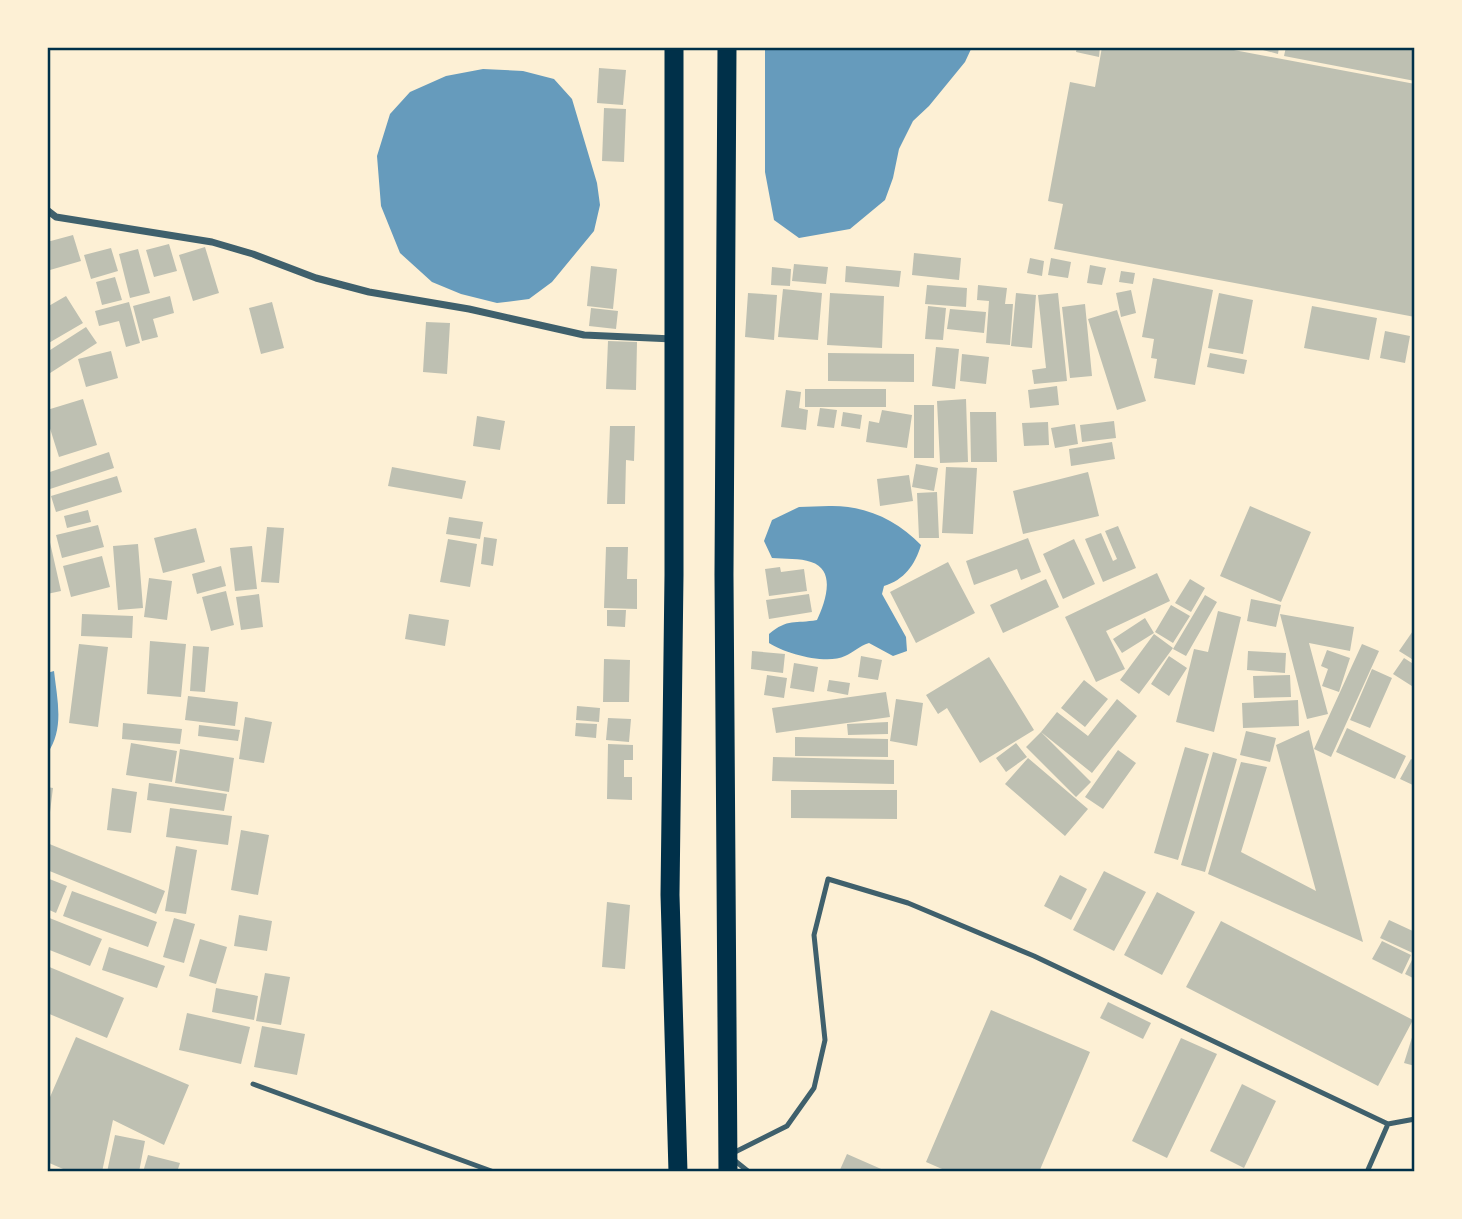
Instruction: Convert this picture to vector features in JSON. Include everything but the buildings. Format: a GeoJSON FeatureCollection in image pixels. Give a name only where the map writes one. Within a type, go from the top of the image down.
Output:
{"type":"FeatureCollection","features":[{"type":"Feature","properties":{"kind":"highway"},"geometry":{"type":"LineString","coordinates":[[674,47],[674,575],[670,895],[678,1172]]}},
{"type":"Feature","properties":{"kind":"highway"},"geometry":{"type":"LineString","coordinates":[[727,47],[724,575],[728,1164]]}},
{"type":"Feature","properties":{"kind":"street"},"geometry":{"type":"LineString","coordinates":[[47,210],[56,217],[212,242],[316,278],[369,292],[469,309],[584,335],[674,339]]}},
{"type":"Feature","properties":{"kind":"lane"},"geometry":{"type":"LineString","coordinates":[[728,1164],[787,1126],[814,1088],[825,1040],[814,934],[828,879],[908,904],[1034,956],[1388,1124],[1415,1119]]}},
{"type":"Feature","properties":{"kind":"lane"},"geometry":{"type":"LineString","coordinates":[[253,1084],[494,1172]]}},
{"type":"Feature","properties":{"kind":"lane"},"geometry":{"type":"LineString","coordinates":[[1367,1172],[1388,1124]]}},
{"type":"Feature","properties":{"kind":"lane"},"geometry":{"type":"LineString","coordinates":[[728,1164],[749,1172]]}},
{"type":"Feature","properties":{"kind":"water"},"geometry":{"type":"Polygon","coordinates":[[[765,47],[972,47],[965,62],[913,121],[899,149],[885,200],[850,229],[799,238],[774,220],[765,172],[765,47]]]}},
{"type":"Feature","properties":{"kind":"water"},"geometry":{"type":"Polygon","coordinates":[[[483,69],[523,71],[554,79],[572,99],[597,183],[600,205],[594,231],[552,282],[529,299],[497,303],[461,294],[432,282],[400,253],[381,206],[377,156],[390,114],[410,92],[446,76],[483,69]]]}},
{"type":"Feature","properties":{"kind":"water"},"geometry":{"type":"Polygon","coordinates":[[[799,507],[855,508],[880,516],[902,528],[921,545],[908,571],[884,586],[882,594],[906,637],[907,651],[893,656],[869,643],[845,656],[818,659],[786,651],[769,643],[769,634],[781,626],[792,622],[817,620],[827,588],[824,572],[819,566],[802,560],[772,558],[764,541],[772,520],[799,507]]]}},
{"type":"Feature","properties":{"kind":"water"},"geometry":{"type":"Polygon","coordinates":[[[54,671],[58,724],[53,744],[47,754],[47,673],[54,671]]]}}]}
